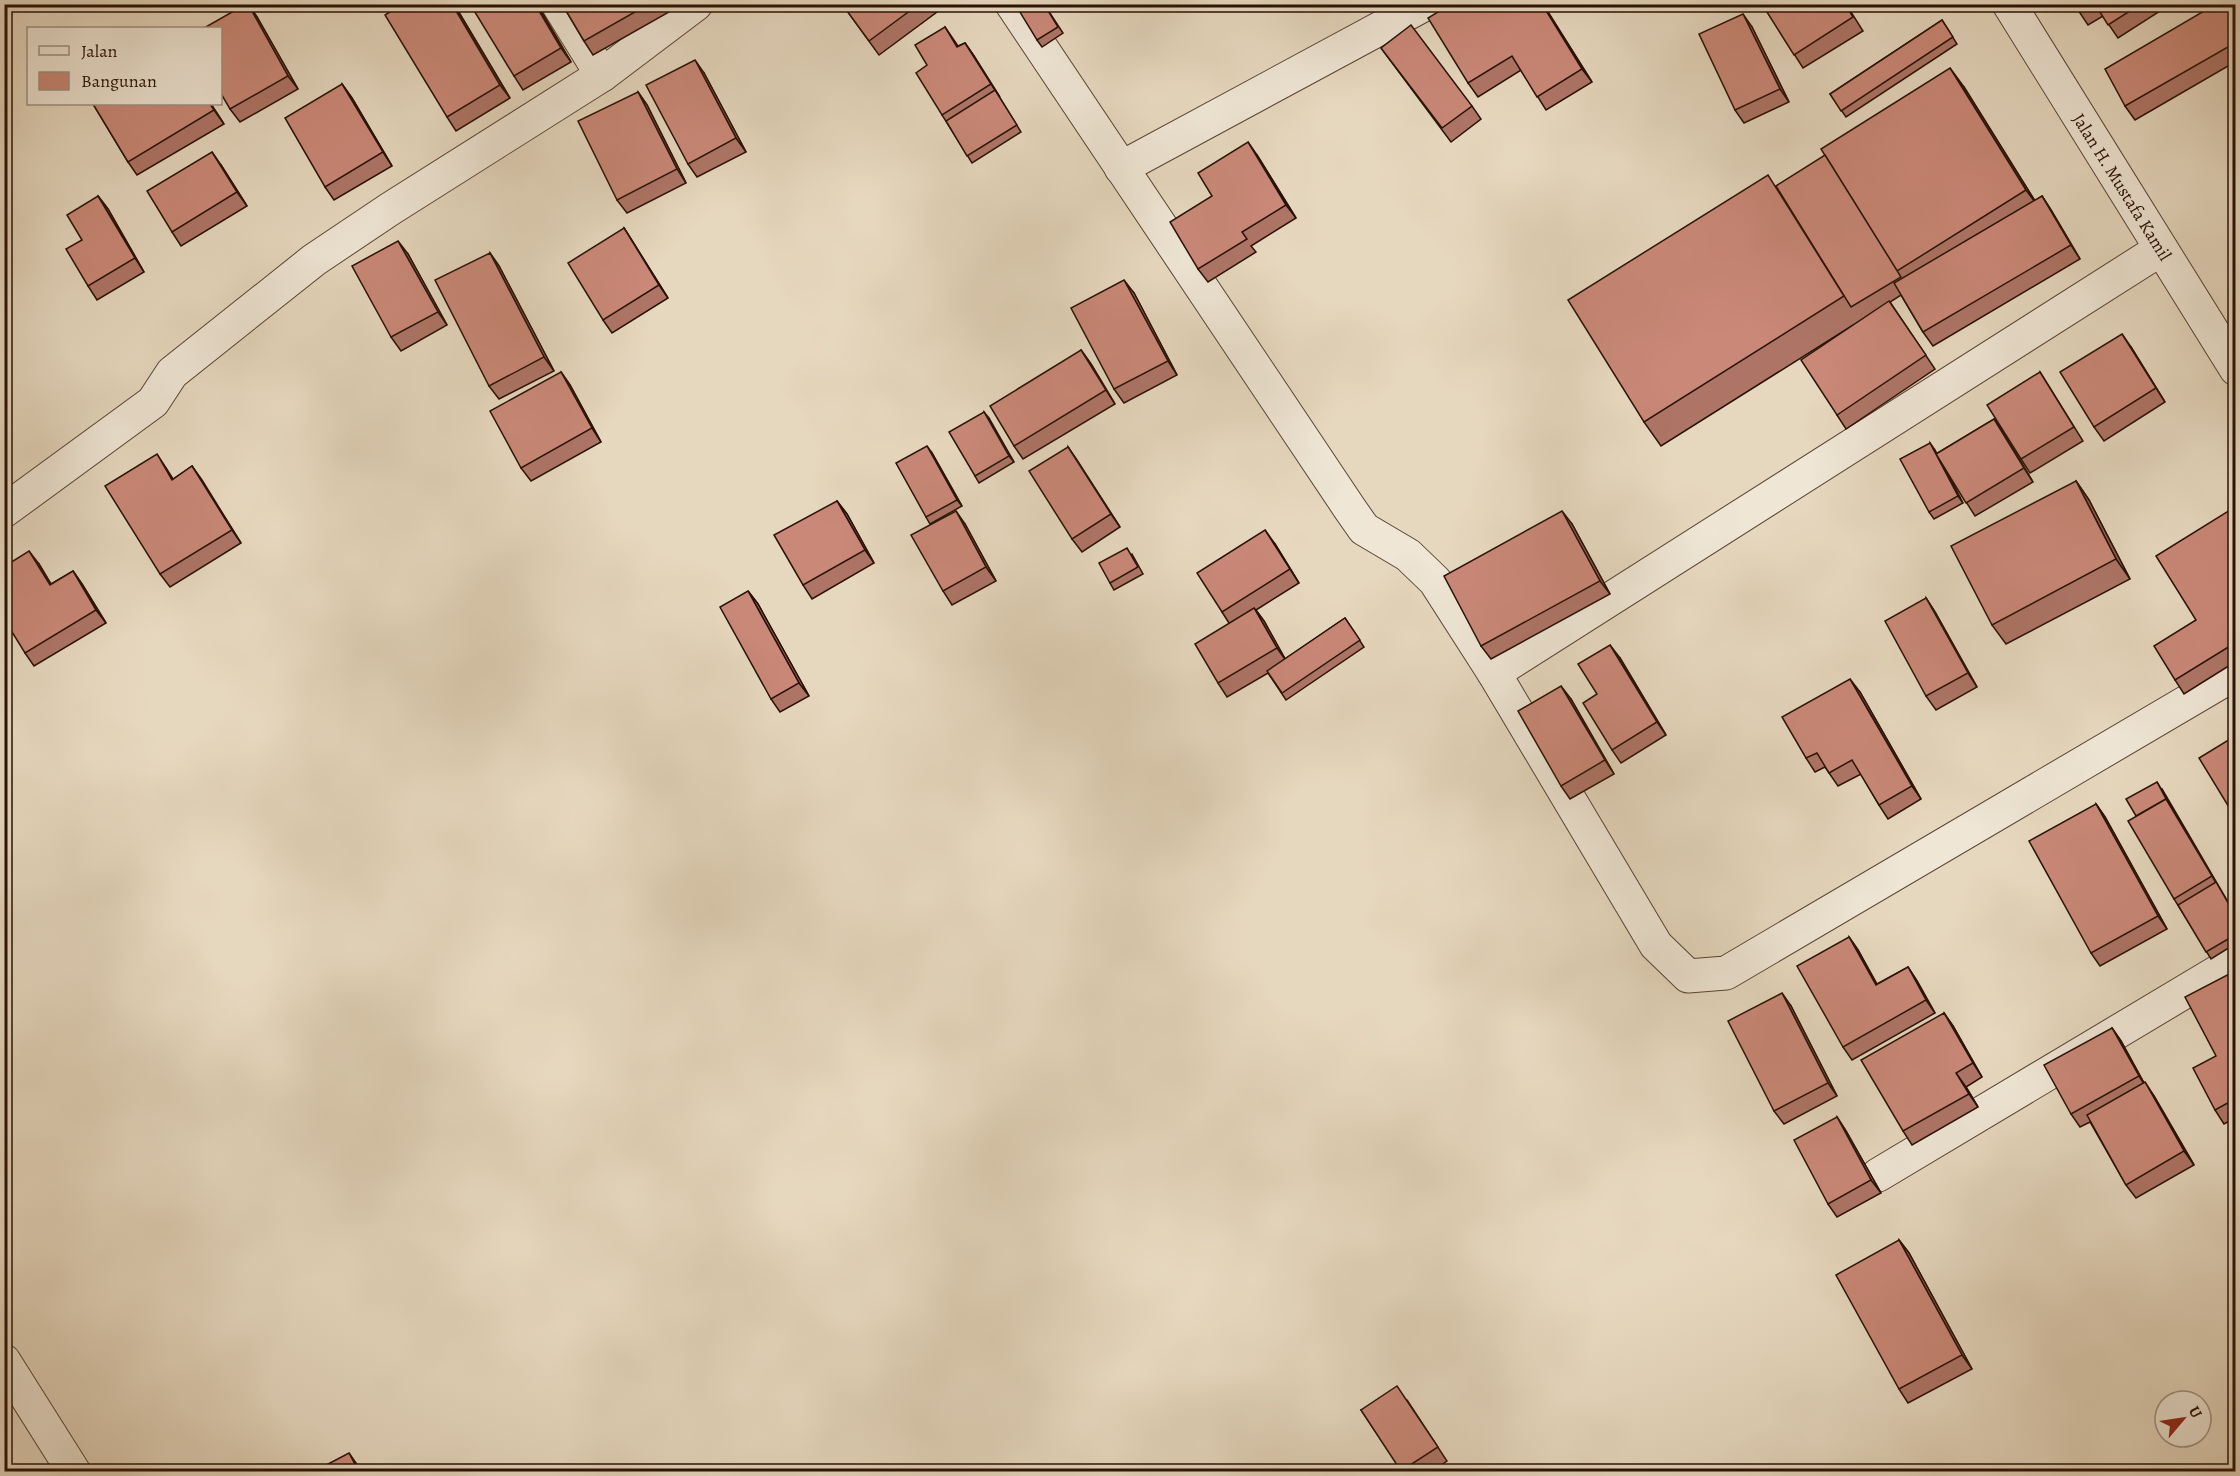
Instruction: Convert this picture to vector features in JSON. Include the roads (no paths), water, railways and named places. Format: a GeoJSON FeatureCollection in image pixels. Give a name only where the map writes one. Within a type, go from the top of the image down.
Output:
{"type":"FeatureCollection","features":[{"type":"Feature","properties":{"kind":"street"},"geometry":{"type":"LineString","coordinates":[[558,4],[602,75]]}},
{"type":"Feature","properties":{"kind":"street"},"geometry":{"type":"LineString","coordinates":[[4,511],[153,402],[172,373],[314,260],[390,208],[602,75],[696,4]]}},
{"type":"Feature","properties":{"kind":"street"},"geometry":{"type":"LineString","coordinates":[[1012,4],[1364,529],[1408,555],[1435,581],[1494,673],[1656,945],[1688,976],[1726,973],[2235,672]]}},
{"type":"Feature","properties":{"kind":"street"},"geometry":{"type":"LineString","coordinates":[[1121,168],[1425,4]]}},
{"type":"Feature","properties":{"kind":"street","name":"Jalan H. Mustafa Kamil"},"geometry":{"type":"LineString","coordinates":[[2009,4],[2235,369]]}},
{"type":"Feature","properties":{"kind":"street"},"geometry":{"type":"LineString","coordinates":[[1494,673],[2161,249]]}},
{"type":"Feature","properties":{"kind":"street"},"geometry":{"type":"LineString","coordinates":[[1878,1175],[2235,961]]}},
{"type":"Feature","properties":{"kind":"street"},"geometry":{"type":"LineString","coordinates":[[4,1361],[74,1472]]}}]}
